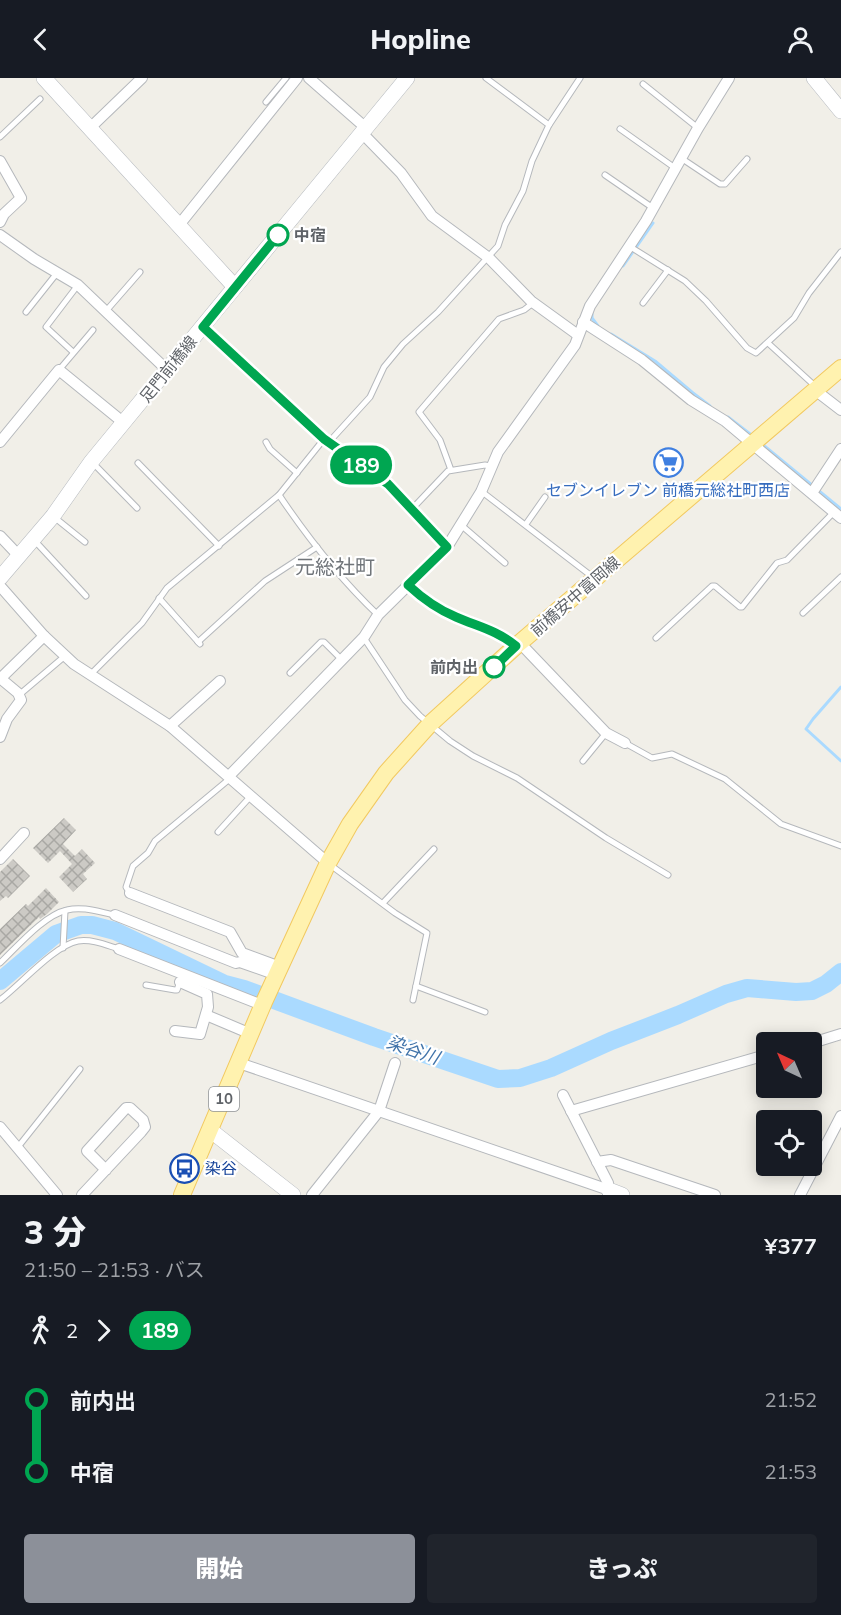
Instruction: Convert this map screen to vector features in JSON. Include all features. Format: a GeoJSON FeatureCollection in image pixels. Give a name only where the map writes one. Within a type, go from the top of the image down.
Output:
{"type":"FeatureCollection","features":[{"type":"Feature","properties":{"kind":"main road"},"geometry":{"type":"LineString","coordinates":[[44,78],[235,287]]}},
{"type":"Feature","properties":{"kind":"main road","name":"足門前橋線"},"geometry":{"type":"LineString","coordinates":[[0,578],[53,516],[91,462],[407,78]]}},
{"type":"Feature","properties":{"kind":"main road"},"geometry":{"type":"LineString","coordinates":[[814,78],[841,111]]}},
{"type":"Feature","properties":{"kind":"main road","name":"前橋安中富岡線"},"geometry":{"type":"LineString","coordinates":[[278,974],[328,863],[375,787],[430,724],[518,645],[841,368]]}},
{"type":"Feature","properties":{"kind":"main road","name":"10"},"geometry":{"type":"LineString","coordinates":[[182,1195],[263,1004],[278,974]]}},
{"type":"Feature","properties":{"kind":"main road"},"geometry":{"type":"LineString","coordinates":[[210,1130],[293,1195]]}},
{"type":"Feature","properties":{"kind":"street"},"geometry":{"type":"LineString","coordinates":[[90,128],[142,78]]}},
{"type":"Feature","properties":{"kind":"street"},"geometry":{"type":"LineString","coordinates":[[179,225],[297,78]]}},
{"type":"Feature","properties":{"kind":"street"},"geometry":{"type":"LineString","coordinates":[[309,78],[364,130],[401,173],[432,216],[489,258],[533,303],[578,335]]}},
{"type":"Feature","properties":{"kind":"street"},"geometry":{"type":"LineString","coordinates":[[229,776],[364,637],[378,615],[447,547],[481,491],[490,466],[503,444],[575,345],[590,306],[653,208],[729,78]]}},
{"type":"Feature","properties":{"kind":"street"},"geometry":{"type":"LineString","coordinates":[[0,161],[21,198],[4,214],[0,222]]}},
{"type":"Feature","properties":{"kind":"street"},"geometry":{"type":"LineString","coordinates":[[0,235],[34,259],[78,285],[167,370]]}},
{"type":"Feature","properties":{"kind":"street"},"geometry":{"type":"LineString","coordinates":[[584,322],[647,363],[691,400],[725,422],[838,515]]}},
{"type":"Feature","properties":{"kind":"street"},"geometry":{"type":"LineString","coordinates":[[203,327],[327,441],[388,484],[447,547]]}},
{"type":"Feature","properties":{"kind":"street"},"geometry":{"type":"LineString","coordinates":[[1,439],[59,370],[124,423]]}},
{"type":"Feature","properties":{"kind":"street"},"geometry":{"type":"LineString","coordinates":[[816,389],[841,410]]}},
{"type":"Feature","properties":{"kind":"street"},"geometry":{"type":"LineString","coordinates":[[812,493],[841,448]]}},
{"type":"Feature","properties":{"kind":"street"},"geometry":{"type":"LineString","coordinates":[[0,536],[19,556]]}},
{"type":"Feature","properties":{"kind":"street"},"geometry":{"type":"LineString","coordinates":[[0,586],[65,656],[90,676],[170,726],[328,863]]}},
{"type":"Feature","properties":{"kind":"street"},"geometry":{"type":"LineString","coordinates":[[0,737],[7,719],[20,703],[19,695],[0,679],[44,636]]}},
{"type":"Feature","properties":{"kind":"street"},"geometry":{"type":"LineString","coordinates":[[518,645],[606,733],[625,743]]}},
{"type":"Feature","properties":{"kind":"street"},"geometry":{"type":"LineString","coordinates":[[170,726],[220,681]]}},
{"type":"Feature","properties":{"kind":"street"},"geometry":{"type":"LineString","coordinates":[[0,859],[24,833]]}},
{"type":"Feature","properties":{"kind":"street"},"geometry":{"type":"LineString","coordinates":[[130,892],[228,931],[242,953],[278,974]]}},
{"type":"Feature","properties":{"kind":"street"},"geometry":{"type":"LineString","coordinates":[[115,915],[236,963],[240,962],[278,974]]}},
{"type":"Feature","properties":{"kind":"street"},"geometry":{"type":"LineString","coordinates":[[119,949],[263,1004]]}},
{"type":"Feature","properties":{"kind":"street"},"geometry":{"type":"LineString","coordinates":[[175,1031],[200,1034],[208,1002],[207,994],[180,982]]}},
{"type":"Feature","properties":{"kind":"street"},"geometry":{"type":"LineString","coordinates":[[206,1015],[251,1034]]}},
{"type":"Feature","properties":{"kind":"street"},"geometry":{"type":"LineString","coordinates":[[822,1040],[841,1034]]}},
{"type":"Feature","properties":{"kind":"street"},"geometry":{"type":"LineString","coordinates":[[571,1111],[756,1058]]}},
{"type":"Feature","properties":{"kind":"street"},"geometry":{"type":"LineString","coordinates":[[239,1063],[613,1194]]}},
{"type":"Feature","properties":{"kind":"street"},"geometry":{"type":"LineString","coordinates":[[312,1195],[379,1112],[395,1063]]}},
{"type":"Feature","properties":{"kind":"street"},"geometry":{"type":"LineString","coordinates":[[563,1095],[613,1194]]}},
{"type":"Feature","properties":{"kind":"street"},"geometry":{"type":"LineString","coordinates":[[82,1195],[106,1170],[145,1127],[143,1120],[130,1108],[126,1108],[87,1152],[106,1170]]}},
{"type":"Feature","properties":{"kind":"street"},"geometry":{"type":"LineString","coordinates":[[800,1195],[841,1116]]}},
{"type":"Feature","properties":{"kind":"street"},"geometry":{"type":"LineString","coordinates":[[0,1127],[57,1195]]}},
{"type":"Feature","properties":{"kind":"street"},"geometry":{"type":"LineString","coordinates":[[597,1162],[611,1160],[715,1195]]}},
{"type":"Feature","properties":{"kind":"lane"},"geometry":{"type":"LineString","coordinates":[[266,102],[286,78]]}},
{"type":"Feature","properties":{"kind":"lane"},"geometry":{"type":"LineString","coordinates":[[486,78],[549,125]]}},
{"type":"Feature","properties":{"kind":"lane"},"geometry":{"type":"LineString","coordinates":[[90,676],[142,622],[167,588],[279,495],[370,397],[384,367],[403,344],[438,312],[489,258],[498,246],[505,225],[523,191],[532,161],[549,125],[580,78]]}},
{"type":"Feature","properties":{"kind":"lane"},"geometry":{"type":"LineString","coordinates":[[643,84],[698,128]]}},
{"type":"Feature","properties":{"kind":"lane"},"geometry":{"type":"LineString","coordinates":[[0,137],[40,99]]}},
{"type":"Feature","properties":{"kind":"lane"},"geometry":{"type":"LineString","coordinates":[[620,129],[678,163],[720,184],[725,184],[747,159]]}},
{"type":"Feature","properties":{"kind":"lane"},"geometry":{"type":"LineString","coordinates":[[605,176],[653,208]]}},
{"type":"Feature","properties":{"kind":"lane"},"geometry":{"type":"LineString","coordinates":[[629,246],[685,281],[751,351],[756,353],[794,318],[809,293],[841,252]]}},
{"type":"Feature","properties":{"kind":"lane"},"geometry":{"type":"LineString","coordinates":[[643,303],[668,270]]}},
{"type":"Feature","properties":{"kind":"lane"},"geometry":{"type":"LineString","coordinates":[[26,312],[58,272]]}},
{"type":"Feature","properties":{"kind":"lane"},"geometry":{"type":"LineString","coordinates":[[105,311],[140,272]]}},
{"type":"Feature","properties":{"kind":"lane"},"geometry":{"type":"LineString","coordinates":[[73,352],[46,327],[78,285]]}},
{"type":"Feature","properties":{"kind":"lane"},"geometry":{"type":"LineString","coordinates":[[451,470],[440,440],[418,412],[499,319],[524,310],[533,303]]}},
{"type":"Feature","properties":{"kind":"lane"},"geometry":{"type":"LineString","coordinates":[[59,370],[93,330]]}},
{"type":"Feature","properties":{"kind":"lane"},"geometry":{"type":"LineString","coordinates":[[768,343],[816,389]]}},
{"type":"Feature","properties":{"kind":"lane"},"geometry":{"type":"LineString","coordinates":[[266,442],[270,449],[297,473]]}},
{"type":"Feature","properties":{"kind":"lane"},"geometry":{"type":"LineString","coordinates":[[91,462],[137,508]]}},
{"type":"Feature","properties":{"kind":"lane"},"geometry":{"type":"LineString","coordinates":[[138,463],[219,546]]}},
{"type":"Feature","properties":{"kind":"lane"},"geometry":{"type":"LineString","coordinates":[[412,509],[451,470],[490,466]]}},
{"type":"Feature","properties":{"kind":"lane"},"geometry":{"type":"LineString","coordinates":[[481,491],[595,579]]}},
{"type":"Feature","properties":{"kind":"lane"},"geometry":{"type":"LineString","coordinates":[[279,495],[317,547],[378,615]]}},
{"type":"Feature","properties":{"kind":"lane"},"geometry":{"type":"LineString","coordinates":[[526,524],[545,497]]}},
{"type":"Feature","properties":{"kind":"lane"},"geometry":{"type":"LineString","coordinates":[[656,638],[712,586],[742,607],[777,563],[787,560],[838,515]]}},
{"type":"Feature","properties":{"kind":"lane"},"geometry":{"type":"LineString","coordinates":[[53,516],[85,542]]}},
{"type":"Feature","properties":{"kind":"lane"},"geometry":{"type":"LineString","coordinates":[[460,525],[505,563]]}},
{"type":"Feature","properties":{"kind":"lane"},"geometry":{"type":"LineString","coordinates":[[33,539],[86,596]]}},
{"type":"Feature","properties":{"kind":"lane"},"geometry":{"type":"LineString","coordinates":[[159,598],[199,643],[265,581],[317,547]]}},
{"type":"Feature","properties":{"kind":"lane"},"geometry":{"type":"LineString","coordinates":[[803,613],[841,577]]}},
{"type":"Feature","properties":{"kind":"lane"},"geometry":{"type":"LineString","coordinates":[[408,585],[440,609],[455,617],[492,630],[518,645]]}},
{"type":"Feature","properties":{"kind":"lane"},"geometry":{"type":"LineString","coordinates":[[364,637],[405,700],[450,741],[473,756],[517,778],[602,836],[668,875]]}},
{"type":"Feature","properties":{"kind":"lane"},"geometry":{"type":"LineString","coordinates":[[290,673],[321,642],[324,642],[342,660]]}},
{"type":"Feature","properties":{"kind":"lane"},"geometry":{"type":"LineString","coordinates":[[19,695],[65,656]]}},
{"type":"Feature","properties":{"kind":"lane"},"geometry":{"type":"LineString","coordinates":[[583,761],[606,733]]}},
{"type":"Feature","properties":{"kind":"lane"},"geometry":{"type":"LineString","coordinates":[[625,743],[652,758],[672,754],[725,779],[781,824],[841,846]]}},
{"type":"Feature","properties":{"kind":"lane"},"geometry":{"type":"LineString","coordinates":[[130,892],[126,887],[132,866],[148,853],[155,841],[227,781],[229,776]]}},
{"type":"Feature","properties":{"kind":"lane"},"geometry":{"type":"LineString","coordinates":[[219,832],[250,797]]}},
{"type":"Feature","properties":{"kind":"lane"},"geometry":{"type":"LineString","coordinates":[[384,903],[434,849]]}},
{"type":"Feature","properties":{"kind":"lane"},"geometry":{"type":"LineString","coordinates":[[328,863],[427,933],[413,1000]]}},
{"type":"Feature","properties":{"kind":"lane"},"geometry":{"type":"LineString","coordinates":[[0,963],[34,932],[64,913],[87,909],[115,915]]}},
{"type":"Feature","properties":{"kind":"lane"},"geometry":{"type":"LineString","coordinates":[[62,947],[64,913]]}},
{"type":"Feature","properties":{"kind":"lane"},"geometry":{"type":"LineString","coordinates":[[0,1000],[62,947],[74,942],[86,941],[119,949]]}},
{"type":"Feature","properties":{"kind":"lane"},"geometry":{"type":"LineString","coordinates":[[146,985],[177,990],[180,982]]}},
{"type":"Feature","properties":{"kind":"lane"},"geometry":{"type":"LineString","coordinates":[[416,986],[485,1012]]}},
{"type":"Feature","properties":{"kind":"lane"},"geometry":{"type":"LineString","coordinates":[[18,1147],[80,1069]]}},
{"type":"Feature","properties":{"kind":"building"},"geometry":{"type":"Polygon","coordinates":[[[64,818],[76,830],[63,844],[75,856],[82,849],[95,863],[83,874],[87,879],[73,892],[59,877],[72,864],[60,851],[48,863],[33,848],[64,818]]]}},
{"type":"Feature","properties":{"kind":"building"},"geometry":{"type":"Polygon","coordinates":[[[13,859],[30,876],[8,898],[6,896],[0,901],[0,872],[13,859]]]}},
{"type":"Feature","properties":{"kind":"building"},"geometry":{"type":"Polygon","coordinates":[[[46,888],[59,902],[47,914],[40,919],[39,917],[0,955],[0,929],[46,888]]]}},
{"type":"Feature","properties":{"kind":"waterway"},"geometry":{"type":"LineString","coordinates":[[623,266],[653,223]]}},
{"type":"Feature","properties":{"kind":"waterway"},"geometry":{"type":"LineString","coordinates":[[592,314],[598,326]]}},
{"type":"Feature","properties":{"kind":"waterway"},"geometry":{"type":"LineString","coordinates":[[611,334],[655,361],[710,406]]}},
{"type":"Feature","properties":{"kind":"waterway"},"geometry":{"type":"LineString","coordinates":[[728,417],[754,437]]}},
{"type":"Feature","properties":{"kind":"waterway"},"geometry":{"type":"LineString","coordinates":[[761,443],[841,509]]}},
{"type":"Feature","properties":{"kind":"waterway"},"geometry":{"type":"LineString","coordinates":[[841,687],[806,729],[841,761]]}},
{"type":"Feature","properties":{"kind":"waterway","name":"染谷川"},"geometry":{"type":"LineString","coordinates":[[0,981],[56,934],[81,925],[92,925],[115,931],[225,984],[498,1079],[520,1078],[551,1068],[726,994],[747,988],[812,991],[826,984],[841,972]]}},
{"type":"Feature","properties":{"kind":"bus line","name":"189"},"geometry":{"type":"LineString","coordinates":[[278,235],[203,327],[324,439],[388,484],[447,547],[408,585],[440,609],[455,617],[492,630],[516,646],[494,667]]}},
{"type":"Feature","properties":{"kind":"place","name":"中宿"},"geometry":{"type":"Point","coordinates":[278,235]}},
{"type":"Feature","properties":{"kind":"place","name":"セブンイレブン 前橋元総社町西店"},"geometry":{"type":"Point","coordinates":[668,462]}},
{"type":"Feature","properties":{"kind":"place","name":"前内出"},"geometry":{"type":"Point","coordinates":[494,667]}},
{"type":"Feature","properties":{"kind":"place","name":"染谷"},"geometry":{"type":"Point","coordinates":[184,1168]}},
{"type":"Feature","properties":{"kind":"district","name":"元総社町"},"geometry":{"type":"Point","coordinates":[335,567]}}]}
